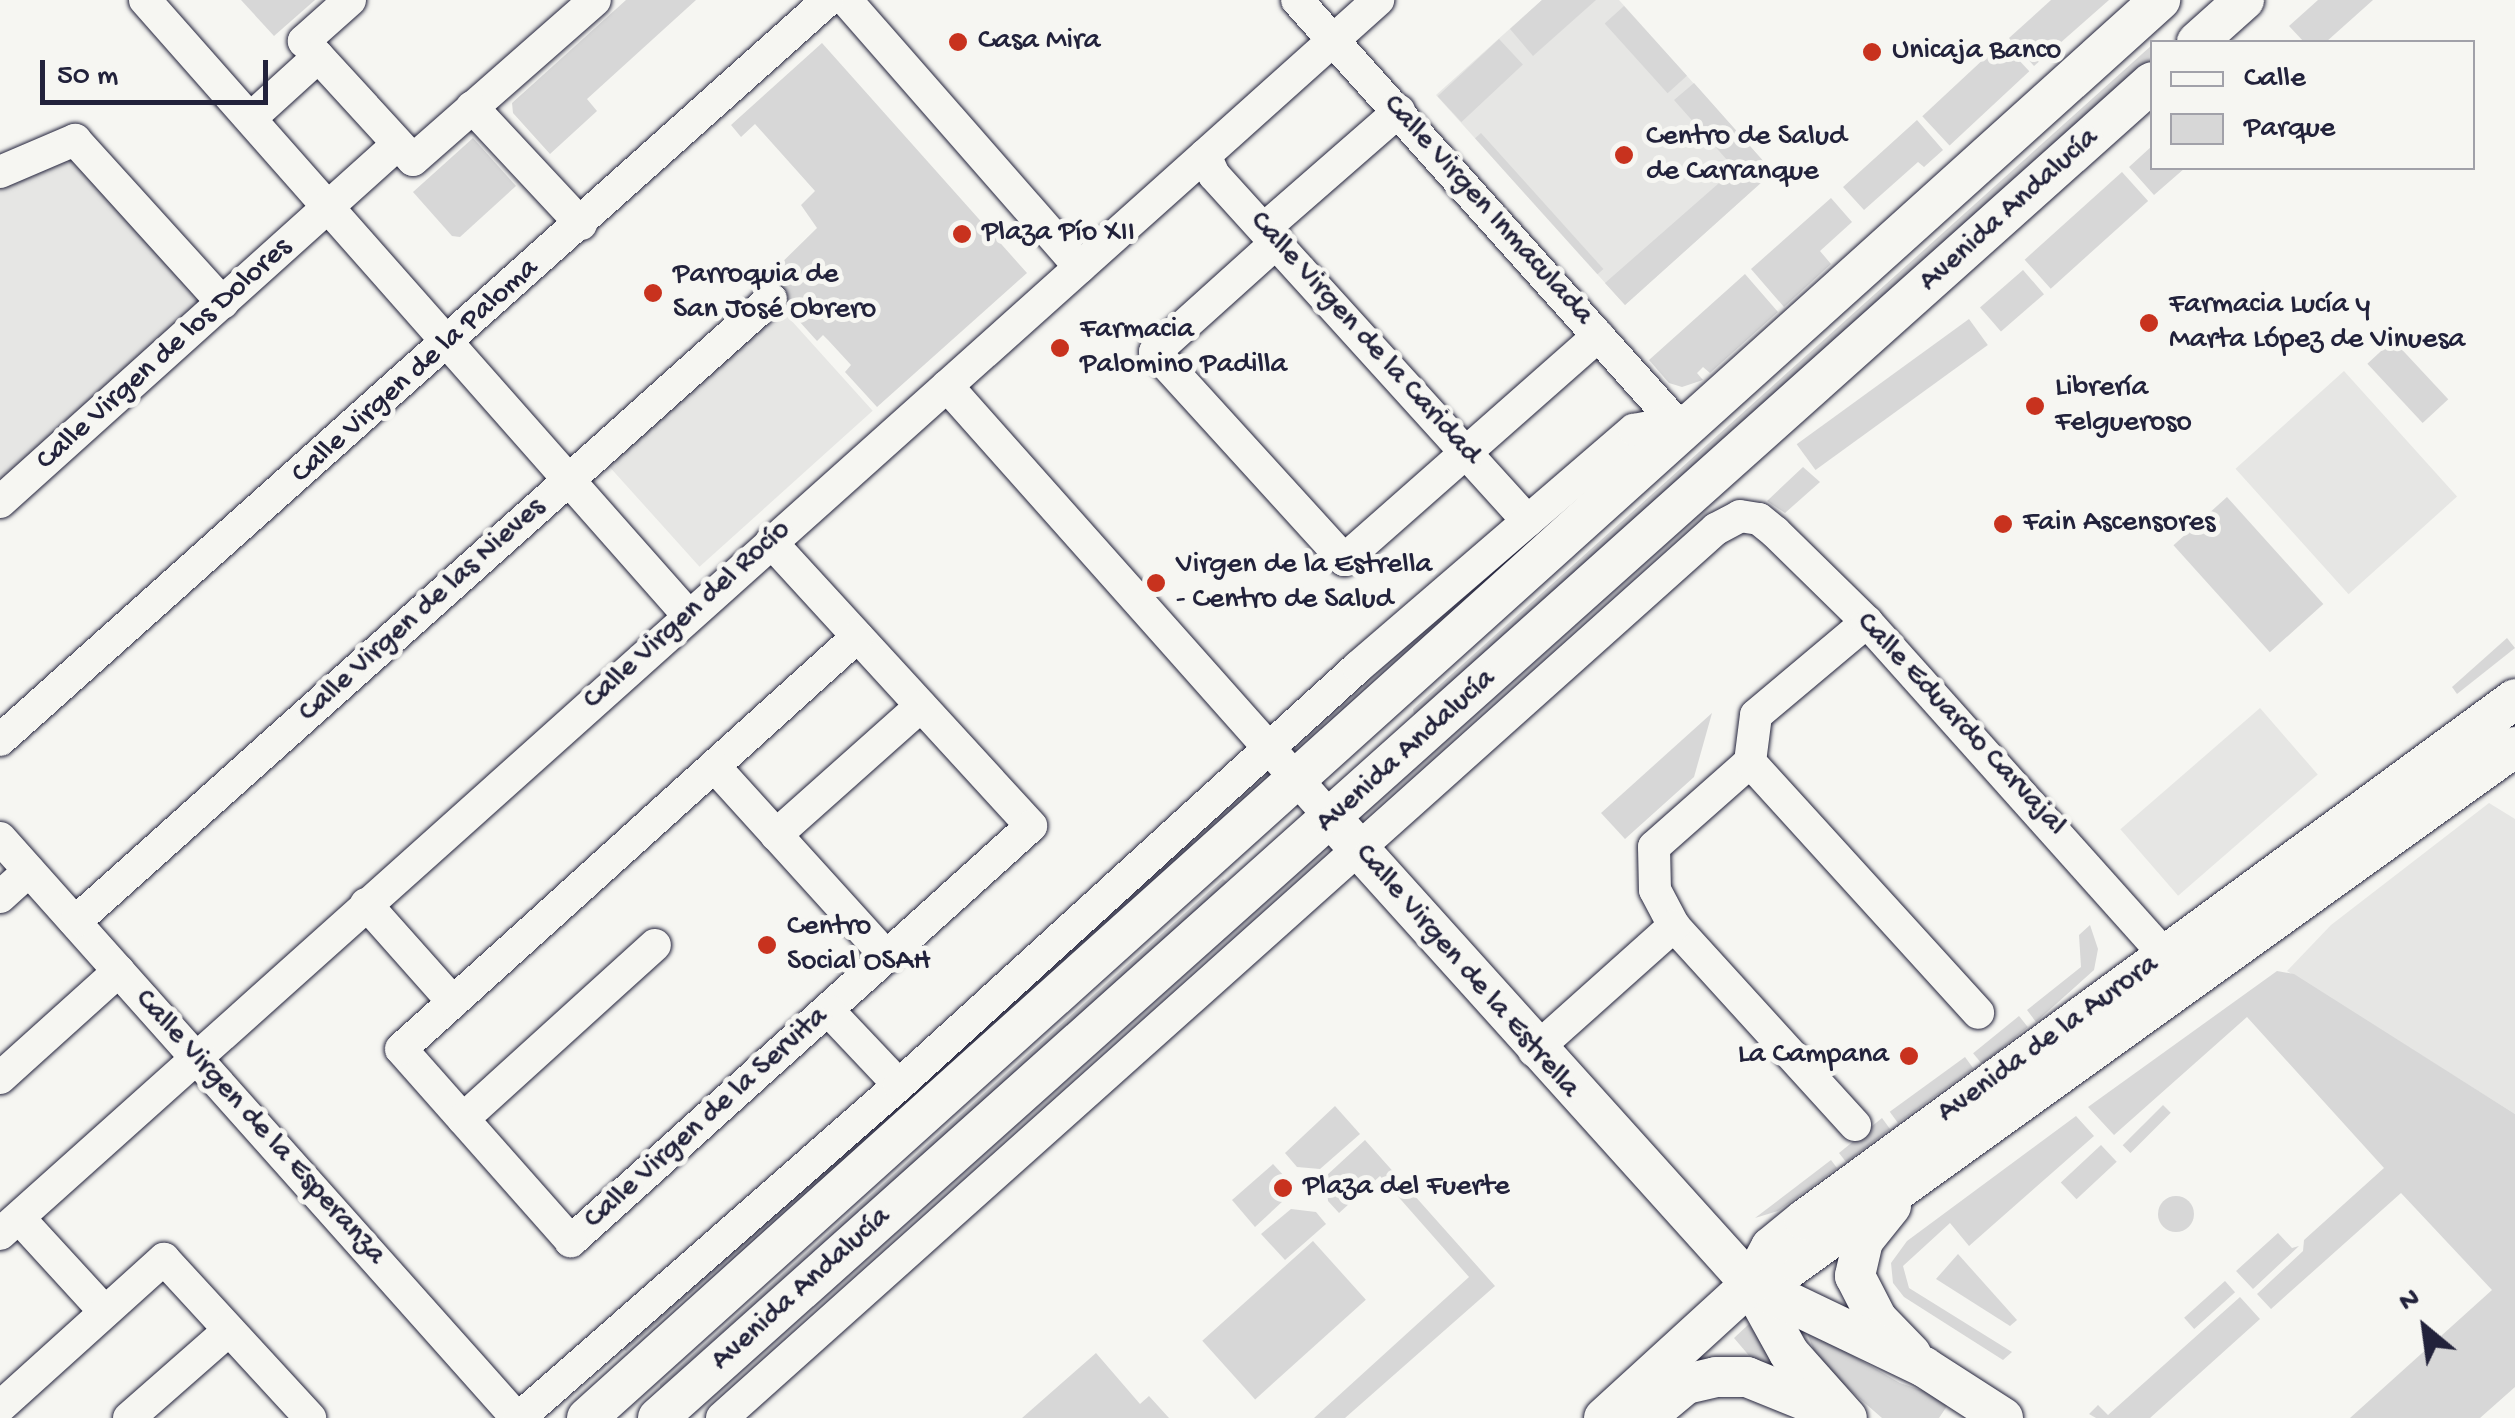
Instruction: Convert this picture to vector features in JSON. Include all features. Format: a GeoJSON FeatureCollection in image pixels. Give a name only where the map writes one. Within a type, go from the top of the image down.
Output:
{"type":"FeatureCollection","features":[{"type":"Feature","properties":{"kind":"main road","name":"Avenida Andalucía"},"geometry":{"type":"LineString","coordinates":[[586,1418],[1298,780],[1687,420],[2160,0]]}},
{"type":"Feature","properties":{"kind":"main road"},"geometry":{"type":"LineString","coordinates":[[2199,40],[2244,0]]}},
{"type":"Feature","properties":{"kind":"main road","name":"Avenida Andalucía"},"geometry":{"type":"LineString","coordinates":[[658,1418],[1344,834],[2150,84]]}},
{"type":"Feature","properties":{"kind":"main road","name":"Avenida de la Aurora"},"geometry":{"type":"LineString","coordinates":[[1750,1284],[1771,1247],[1804,1220],[2515,699]]}},
{"type":"Feature","properties":{"kind":"main road","name":"Avenida de la Aurora"},"geometry":{"type":"LineString","coordinates":[[1750,1284],[1784,1272],[2515,748]]}},
{"type":"Feature","properties":{"kind":"main road","name":"Calle Virgen de la Estrella"},"geometry":{"type":"LineString","coordinates":[[1344,834],[1534,1050],[1750,1284]]}},
{"type":"Feature","properties":{"kind":"main road","name":"Avenida de la Aurora"},"geometry":{"type":"LineString","coordinates":[[1909,1184],[1863,1241],[1855,1276],[1878,1319],[1924,1367]]}},
{"type":"Feature","properties":{"kind":"main road"},"geometry":{"type":"LineString","coordinates":[[1750,1284],[1924,1367],[2003,1418]]}},
{"type":"Feature","properties":{"kind":"main road"},"geometry":{"type":"LineString","coordinates":[[1750,1284],[1789,1352],[1843,1416]]}},
{"type":"Feature","properties":{"kind":"main road"},"geometry":{"type":"LineString","coordinates":[[1604,1418],[1750,1284]]}},
{"type":"Feature","properties":{"kind":"main road"},"geometry":{"type":"LineString","coordinates":[[1644,1418],[1686,1384],[1716,1377],[1747,1377],[1843,1416]]}},
{"type":"Feature","properties":{"kind":"street"},"geometry":{"type":"LineString","coordinates":[[145,0],[688,615]]}},
{"type":"Feature","properties":{"kind":"street"},"geometry":{"type":"LineString","coordinates":[[350,0],[304,41],[413,160],[595,0]]}},
{"type":"Feature","properties":{"kind":"street","name":"Calle Virgen de la Paloma"},"geometry":{"type":"LineString","coordinates":[[0,740],[450,342],[828,0]]}},
{"type":"Feature","properties":{"kind":"street"},"geometry":{"type":"LineString","coordinates":[[846,0],[1080,267]]}},
{"type":"Feature","properties":{"kind":"street","name":"Calle Virgen Inmaculada"},"geometry":{"type":"LineString","coordinates":[[1297,0],[1598,336],[1687,420]]}},
{"type":"Feature","properties":{"kind":"street","name":"Calle Virgen del Rocío"},"geometry":{"type":"LineString","coordinates":[[9,1226],[1378,0]]}},
{"type":"Feature","properties":{"kind":"street"},"geometry":{"type":"LineString","coordinates":[[251,118],[318,57]]}},
{"type":"Feature","properties":{"kind":"street"},"geometry":{"type":"LineString","coordinates":[[472,107],[581,224]]}},
{"type":"Feature","properties":{"kind":"street"},"geometry":{"type":"LineString","coordinates":[[1398,111],[1155,352],[1344,560],[1598,336]]}},
{"type":"Feature","properties":{"kind":"street"},"geometry":{"type":"LineString","coordinates":[[0,172],[75,140],[222,303]]}},
{"type":"Feature","properties":{"kind":"street","name":"Calle Virgen de los Dolores"},"geometry":{"type":"LineString","coordinates":[[0,502],[398,144]]}},
{"type":"Feature","properties":{"kind":"street","name":"Calle Virgen de la Caridad"},"geometry":{"type":"LineString","coordinates":[[1204,155],[1214,174],[1528,521]]}},
{"type":"Feature","properties":{"kind":"street","name":"Calle Virgen de las Nieves"},"geometry":{"type":"LineString","coordinates":[[75,922],[771,298]]}},
{"type":"Feature","properties":{"kind":"street","name":"Calle Virgen de la Estrella"},"geometry":{"type":"LineString","coordinates":[[947,386],[1344,834]]}},
{"type":"Feature","properties":{"kind":"street","name":"Avenida Andalucía"},"geometry":{"type":"LineString","coordinates":[[518,1418],[899,1085],[1269,746],[1634,430],[1687,420]]}},
{"type":"Feature","properties":{"kind":"street","name":"Avenida Andalucía"},"geometry":{"type":"LineString","coordinates":[[722,1418],[1344,834],[1716,529],[1740,516]]}},
{"type":"Feature","properties":{"kind":"street","name":"Calle Eduardo Carvajal"},"geometry":{"type":"LineString","coordinates":[[1740,516],[1759,519],[1776,532],[1867,622],[2164,955]]}},
{"type":"Feature","properties":{"kind":"street","name":"Calle Virgen de la Servita"},"geometry":{"type":"LineString","coordinates":[[770,542],[1032,826],[570,1241],[401,1049],[857,637]]}},
{"type":"Feature","properties":{"kind":"street"},"geometry":{"type":"LineString","coordinates":[[1867,622],[1756,716],[1748,738],[1750,762],[1978,1013]]}},
{"type":"Feature","properties":{"kind":"street"},"geometry":{"type":"LineString","coordinates":[[776,835],[921,706]]}},
{"type":"Feature","properties":{"kind":"street"},"geometry":{"type":"LineString","coordinates":[[1750,762],[1654,847],[1655,890],[1674,926],[1855,1124]]}},
{"type":"Feature","properties":{"kind":"street"},"geometry":{"type":"LineString","coordinates":[[714,766],[887,958]]}},
{"type":"Feature","properties":{"kind":"street","name":"Calle Virgen de la Esperanza"},"geometry":{"type":"LineString","coordinates":[[0,838],[518,1418]]}},
{"type":"Feature","properties":{"kind":"street"},"geometry":{"type":"LineString","coordinates":[[0,897],[29,871]]}},
{"type":"Feature","properties":{"kind":"street"},"geometry":{"type":"LineString","coordinates":[[366,904],[453,1002]]}},
{"type":"Feature","properties":{"kind":"street"},"geometry":{"type":"LineString","coordinates":[[1534,1050],[1674,926]]}},
{"type":"Feature","properties":{"kind":"street"},"geometry":{"type":"LineString","coordinates":[[462,1120],[655,945]]}},
{"type":"Feature","properties":{"kind":"street"},"geometry":{"type":"LineString","coordinates":[[0,1078],[119,972]]}},
{"type":"Feature","properties":{"kind":"street"},"geometry":{"type":"LineString","coordinates":[[828,1010],[899,1085]]}},
{"type":"Feature","properties":{"kind":"street"},"geometry":{"type":"LineString","coordinates":[[9,1226],[106,1312]]}},
{"type":"Feature","properties":{"kind":"street"},"geometry":{"type":"LineString","coordinates":[[0,1407],[164,1259],[310,1418]]}},
{"type":"Feature","properties":{"kind":"street"},"geometry":{"type":"LineString","coordinates":[[129,1418],[230,1330]]}},
{"type":"Feature","properties":{"kind":"shaded area","name":"Centro de Salud de Carranque"},"geometry":{"type":"Polygon","coordinates":[[[1542,0],[1619,0],[1773,172],[1625,305],[1436,95],[1542,0]]]}},
{"type":"Feature","properties":{"kind":"shaded area"},"geometry":{"type":"Polygon","coordinates":[[[76,156],[204,300],[0,483],[0,189],[76,156]]]}},
{"type":"Feature","properties":{"kind":"shaded area"},"geometry":{"type":"Polygon","coordinates":[[[781,309],[873,411],[700,567],[608,465],[781,309]]]}},
{"type":"Feature","properties":{"kind":"shaded area"},"geometry":{"type":"Polygon","coordinates":[[[2344,371],[2457,497],[2349,594],[2236,469],[2344,371]]]}},
{"type":"Feature","properties":{"kind":"shaded area"},"geometry":{"type":"Polygon","coordinates":[[[2260,708],[2318,774],[2178,896],[2120,829],[2260,708]]]}},
{"type":"Feature","properties":{"kind":"shaded area"},"geometry":{"type":"Polygon","coordinates":[[[2489,803],[2515,819],[2515,1114],[2287,971],[2331,925],[2489,803]]]}},
{"type":"Feature","properties":{"kind":"green space"},"geometry":{"type":"Polygon","coordinates":[[[241,0],[315,0],[274,36],[241,0]]]}},
{"type":"Feature","properties":{"kind":"green space"},"geometry":{"type":"Polygon","coordinates":[[[626,0],[696,0],[587,99],[597,111],[550,154],[513,113],[512,103],[626,0]]]}},
{"type":"Feature","properties":{"kind":"green space"},"geometry":{"type":"Polygon","coordinates":[[[1542,0],[1596,0],[1533,56],[1510,29],[1542,0]]]}},
{"type":"Feature","properties":{"kind":"green space"},"geometry":{"type":"Polygon","coordinates":[[[2051,0],[2109,0],[2034,66],[2009,38],[2051,0]]]}},
{"type":"Feature","properties":{"kind":"green space"},"geometry":{"type":"Polygon","coordinates":[[[2318,0],[2373,0],[2328,40],[2302,40],[2289,26],[2318,0]]]}},
{"type":"Feature","properties":{"kind":"green space"},"geometry":{"type":"Polygon","coordinates":[[[1624,6],[1687,76],[1668,93],[1605,23],[1624,6]]]}},
{"type":"Feature","properties":{"kind":"green space"},"geometry":{"type":"Polygon","coordinates":[[[1499,39],[1523,65],[1461,122],[1438,96],[1499,39]]]}},
{"type":"Feature","properties":{"kind":"green space"},"geometry":{"type":"Polygon","coordinates":[[[2002,42],[2029,71],[1950,146],[1922,116],[2002,42]]]}},
{"type":"Feature","properties":{"kind":"green space"},"geometry":{"type":"Polygon","coordinates":[[[822,43],[1027,273],[877,407],[845,372],[851,365],[823,335],[817,341],[763,281],[817,228],[801,205],[815,191],[755,124],[741,137],[731,125],[822,43]]]}},
{"type":"Feature","properties":{"kind":"green space"},"geometry":{"type":"Polygon","coordinates":[[[2150,47],[2150,62],[1414,715],[1413,709],[2150,47]]]}},
{"type":"Feature","properties":{"kind":"green space"},"geometry":{"type":"Polygon","coordinates":[[[1694,83],[1773,172],[1625,305],[1605,283],[1735,169],[1674,100],[1694,83]]]}},
{"type":"Feature","properties":{"kind":"green space"},"geometry":{"type":"Polygon","coordinates":[[[1917,120],[1943,150],[1924,167],[1918,162],[1864,210],[1843,187],[1917,120]]]}},
{"type":"Feature","properties":{"kind":"green space"},"geometry":{"type":"Polygon","coordinates":[[[1481,133],[1603,269],[1598,274],[1475,138],[1481,133]]]}},
{"type":"Feature","properties":{"kind":"green space"},"geometry":{"type":"Polygon","coordinates":[[[473,138],[516,186],[460,237],[452,236],[413,192],[473,138]]]}},
{"type":"Feature","properties":{"kind":"green space"},"geometry":{"type":"Polygon","coordinates":[[[2150,148],[2150,170],[2183,170],[2154,195],[2129,167],[2150,148]]]}},
{"type":"Feature","properties":{"kind":"green space"},"geometry":{"type":"Polygon","coordinates":[[[2122,172],[2148,201],[2051,289],[2025,260],[2122,172]]]}},
{"type":"Feature","properties":{"kind":"green space"},"geometry":{"type":"Polygon","coordinates":[[[1831,198],[1852,222],[1820,251],[1831,264],[1784,307],[1751,269],[1831,198]]]}},
{"type":"Feature","properties":{"kind":"green space"},"geometry":{"type":"Polygon","coordinates":[[[2023,270],[2044,294],[2001,332],[1980,307],[2023,270]]]}},
{"type":"Feature","properties":{"kind":"green space"},"geometry":{"type":"Polygon","coordinates":[[[1745,274],[1778,312],[1710,373],[1703,367],[1697,373],[1703,380],[1682,387],[1669,383],[1649,360],[1745,274]]]}},
{"type":"Feature","properties":{"kind":"green space"},"geometry":{"type":"Polygon","coordinates":[[[1969,319],[1988,345],[1815,470],[1797,444],[1969,319]]]}},
{"type":"Feature","properties":{"kind":"green space"},"geometry":{"type":"Polygon","coordinates":[[[2393,340],[2448,399],[2423,423],[2367,364],[2393,340]]]}},
{"type":"Feature","properties":{"kind":"green space"},"geometry":{"type":"Polygon","coordinates":[[[1803,467],[1820,482],[1785,513],[1767,501],[1803,467]]]}},
{"type":"Feature","properties":{"kind":"green space"},"geometry":{"type":"Polygon","coordinates":[[[2227,497],[2323,604],[2270,652],[2173,545],[2227,497]]]}},
{"type":"Feature","properties":{"kind":"green space"},"geometry":{"type":"Polygon","coordinates":[[[2507,638],[2515,648],[2457,694],[2452,687],[2507,638]]]}},
{"type":"Feature","properties":{"kind":"green space"},"geometry":{"type":"Polygon","coordinates":[[[1712,713],[1694,777],[1625,839],[1601,813],[1712,713]]]}},
{"type":"Feature","properties":{"kind":"green space"},"geometry":{"type":"Polygon","coordinates":[[[1186,837],[1193,844],[626,1351],[620,1345],[1186,837]]]}},
{"type":"Feature","properties":{"kind":"green space"},"geometry":{"type":"Polygon","coordinates":[[[1223,879],[1228,883],[660,1388],[660,1384],[1223,879]]]}},
{"type":"Feature","properties":{"kind":"green space"},"geometry":{"type":"Polygon","coordinates":[[[2090,925],[2098,949],[2094,970],[2036,1022],[2027,1010],[2081,967],[2079,935],[2090,925]]]}},
{"type":"Feature","properties":{"kind":"green space"},"geometry":{"type":"Polygon","coordinates":[[[2277,971],[2294,974],[2515,1114],[2515,1387],[2480,1418],[2350,1418],[2492,1290],[2401,1193],[2271,1309],[2257,1294],[2303,1251],[2304,1240],[2384,1168],[2247,1017],[2114,1135],[2088,1107],[2277,971]]]}},
{"type":"Feature","properties":{"kind":"green space"},"geometry":{"type":"Polygon","coordinates":[[[2019,1016],[2028,1027],[1982,1064],[1973,1053],[2019,1016]]]}},
{"type":"Feature","properties":{"kind":"green space"},"geometry":{"type":"Polygon","coordinates":[[[1965,1057],[1973,1068],[1898,1123],[1890,1112],[1965,1057]]]}},
{"type":"Feature","properties":{"kind":"green space"},"geometry":{"type":"Polygon","coordinates":[[[2163,1105],[2171,1113],[2130,1153],[2123,1145],[2163,1105]]]}},
{"type":"Feature","properties":{"kind":"green space"},"geometry":{"type":"Polygon","coordinates":[[[1335,1106],[1360,1134],[1320,1169],[1297,1167],[1285,1153],[1335,1106]]]}},
{"type":"Feature","properties":{"kind":"green space"},"geometry":{"type":"Polygon","coordinates":[[[2076,1116],[2094,1136],[1969,1246],[1950,1223],[1903,1266],[1909,1288],[2012,1352],[2003,1360],[1904,1297],[1893,1283],[1891,1263],[1907,1241],[2076,1116]]]}},
{"type":"Feature","properties":{"kind":"green space"},"geometry":{"type":"Polygon","coordinates":[[[1882,1118],[1890,1129],[1846,1162],[1839,1153],[1882,1118]]]}},
{"type":"Feature","properties":{"kind":"green space"},"geometry":{"type":"Polygon","coordinates":[[[1365,1140],[1495,1286],[1345,1418],[1314,1418],[1469,1277],[1380,1176],[1339,1213],[1328,1201],[1326,1176],[1365,1140]]]}},
{"type":"Feature","properties":{"kind":"green space"},"geometry":{"type":"Polygon","coordinates":[[[2101,1145],[2117,1162],[2076,1199],[2061,1183],[2101,1145]]]}},
{"type":"Feature","properties":{"kind":"green space"},"geometry":{"type":"Polygon","coordinates":[[[1831,1160],[1837,1168],[1778,1211],[1755,1218],[1831,1160]]]}},
{"type":"Feature","properties":{"kind":"green space"},"geometry":{"type":"Polygon","coordinates":[[[1273,1164],[1285,1177],[1284,1200],[1255,1227],[1232,1200],[1273,1164]]]}},
{"type":"Feature","properties":{"kind":"green space"},"geometry":{"type":"Polygon","coordinates":[[[2176,1196],[2188,1202],[2194,1214],[2188,1226],[2176,1232],[2164,1226],[2158,1214],[2164,1202],[2176,1196]]]}},
{"type":"Feature","properties":{"kind":"green space"},"geometry":{"type":"Polygon","coordinates":[[[1291,1209],[1316,1212],[1326,1224],[1285,1260],[1261,1234],[1291,1209]]]}},
{"type":"Feature","properties":{"kind":"green space"},"geometry":{"type":"Polygon","coordinates":[[[2278,1233],[2292,1248],[2299,1246],[2253,1289],[2236,1271],[2278,1233]]]}},
{"type":"Feature","properties":{"kind":"green space"},"geometry":{"type":"Polygon","coordinates":[[[1313,1241],[1366,1300],[1255,1399],[1202,1341],[1313,1241]]]}},
{"type":"Feature","properties":{"kind":"green space"},"geometry":{"type":"Polygon","coordinates":[[[1958,1254],[2017,1320],[2010,1326],[1936,1279],[1958,1254]]]}},
{"type":"Feature","properties":{"kind":"green space"},"geometry":{"type":"Polygon","coordinates":[[[2225,1281],[2235,1292],[2194,1329],[2184,1318],[2225,1281]]]}},
{"type":"Feature","properties":{"kind":"green space"},"geometry":{"type":"Polygon","coordinates":[[[2240,1297],[2260,1319],[2150,1418],[2096,1418],[2089,1414],[2098,1405],[2108,1415],[2240,1297]]]}},
{"type":"Feature","properties":{"kind":"green space"},"geometry":{"type":"Polygon","coordinates":[[[1749,1324],[1780,1370],[1763,1372],[1734,1338],[1749,1324]]]}},
{"type":"Feature","properties":{"kind":"green space"},"geometry":{"type":"Polygon","coordinates":[[[1805,1328],[1900,1383],[1951,1400],[1939,1418],[1882,1418],[1819,1363],[1805,1328]]]}},
{"type":"Feature","properties":{"kind":"green space"},"geometry":{"type":"Polygon","coordinates":[[[1096,1353],[1140,1404],[1149,1396],[1169,1418],[1022,1418],[1096,1353]]]}},
{"type":"Feature","properties":{"kind":"place","name":"Casa Mira"},"geometry":{"type":"Point","coordinates":[958,42]}},
{"type":"Feature","properties":{"kind":"place","name":"Unicaja Banco"},"geometry":{"type":"Point","coordinates":[1872,52]}},
{"type":"Feature","properties":{"kind":"place","name":"Centro de Salud de Carranque"},"geometry":{"type":"Point","coordinates":[1624,155]}},
{"type":"Feature","properties":{"kind":"place","name":"Plaza Pío XII"},"geometry":{"type":"Point","coordinates":[962,234]}},
{"type":"Feature","properties":{"kind":"place","name":"Parroquia de San José Obrero"},"geometry":{"type":"Point","coordinates":[653,293]}},
{"type":"Feature","properties":{"kind":"place","name":"Farmacia Lucía y Marta López de Vinuesa"},"geometry":{"type":"Point","coordinates":[2149,323]}},
{"type":"Feature","properties":{"kind":"place","name":"Farmacia Palomino Padilla"},"geometry":{"type":"Point","coordinates":[1060,348]}},
{"type":"Feature","properties":{"kind":"place","name":"Librería Felgueroso"},"geometry":{"type":"Point","coordinates":[2035,406]}},
{"type":"Feature","properties":{"kind":"place","name":"Fain Ascensores"},"geometry":{"type":"Point","coordinates":[2003,524]}},
{"type":"Feature","properties":{"kind":"place","name":"Virgen de la Estrella - Centro de Salud"},"geometry":{"type":"Point","coordinates":[1156,583]}},
{"type":"Feature","properties":{"kind":"place","name":"Centro Social OSAH"},"geometry":{"type":"Point","coordinates":[767,945]}},
{"type":"Feature","properties":{"kind":"place","name":"La Campana"},"geometry":{"type":"Point","coordinates":[1909,1056]}},
{"type":"Feature","properties":{"kind":"place","name":"Plaza del Fuerte"},"geometry":{"type":"Point","coordinates":[1283,1188]}}]}
